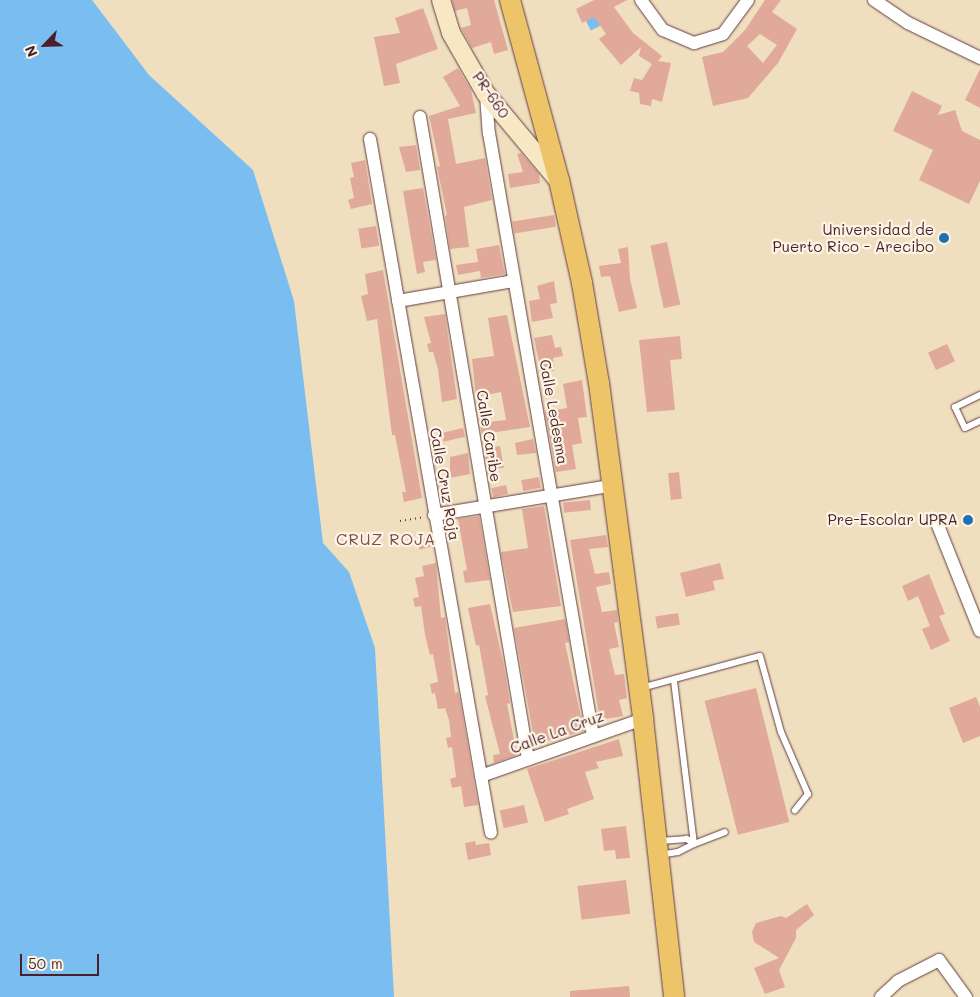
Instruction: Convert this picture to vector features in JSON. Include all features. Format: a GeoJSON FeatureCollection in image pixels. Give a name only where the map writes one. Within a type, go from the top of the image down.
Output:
{"type":"FeatureCollection","features":[{"type":"Feature","properties":{"kind":"main road"},"geometry":{"type":"LineString","coordinates":[[510,0],[559,180],[582,282],[615,485],[640,688],[674,997]]}},
{"type":"Feature","properties":{"kind":"street","name":"PR-660"},"geometry":{"type":"LineString","coordinates":[[441,0],[451,33],[486,94],[559,180]]}},
{"type":"Feature","properties":{"kind":"street"},"geometry":{"type":"LineString","coordinates":[[641,0],[663,30],[694,43],[723,34],[748,0]]}},
{"type":"Feature","properties":{"kind":"street"},"geometry":{"type":"LineString","coordinates":[[874,0],[908,22],[980,58]]}},
{"type":"Feature","properties":{"kind":"street","name":"Calle Ledesma"},"geometry":{"type":"LineString","coordinates":[[486,94],[489,132],[593,736]]}},
{"type":"Feature","properties":{"kind":"street","name":"Calle Caribe"},"geometry":{"type":"LineString","coordinates":[[420,117],[528,760]]}},
{"type":"Feature","properties":{"kind":"street","name":"Calle Cruz Roja"},"geometry":{"type":"LineString","coordinates":[[370,139],[434,515],[491,833]]}},
{"type":"Feature","properties":{"kind":"street"},"geometry":{"type":"LineString","coordinates":[[398,301],[514,281]]}},
{"type":"Feature","properties":{"kind":"street"},"geometry":{"type":"LineString","coordinates":[[434,515],[615,485]]}},
{"type":"Feature","properties":{"kind":"street"},"geometry":{"type":"LineString","coordinates":[[937,523],[980,631]]}},
{"type":"Feature","properties":{"kind":"street","name":"Calle La Cruz"},"geometry":{"type":"LineString","coordinates":[[481,776],[643,719]]}},
{"type":"Feature","properties":{"kind":"street"},"geometry":{"type":"LineString","coordinates":[[881,997],[898,981],[939,960],[966,997]]}},
{"type":"Feature","properties":{"kind":"lane"},"geometry":{"type":"LineString","coordinates":[[980,395],[955,407],[965,428],[980,420]]}},
{"type":"Feature","properties":{"kind":"lane"},"geometry":{"type":"LineString","coordinates":[[640,688],[674,681],[760,656],[782,732],[808,794],[795,810]]}},
{"type":"Feature","properties":{"kind":"lane"},"geometry":{"type":"LineString","coordinates":[[674,681],[694,844]]}},
{"type":"Feature","properties":{"kind":"lane"},"geometry":{"type":"LineString","coordinates":[[658,848],[678,852],[725,832]]}},
{"type":"Feature","properties":{"kind":"lane"},"geometry":{"type":"LineString","coordinates":[[658,848],[687,839],[694,844]]}},
{"type":"Feature","properties":{"kind":"path"},"geometry":{"type":"LineString","coordinates":[[400,521],[434,515]]}},
{"type":"Feature","properties":{"kind":"water"},"geometry":{"type":"Polygon","coordinates":[[[0,0],[92,0],[149,75],[253,170],[294,301],[323,543],[349,572],[375,648],[394,997],[0,997],[0,0]]]}},
{"type":"Feature","properties":{"kind":"water"},"geometry":{"type":"Polygon","coordinates":[[[601,13],[606,23],[591,31],[586,21],[601,13]]]}},
{"type":"Feature","properties":{"kind":"building"},"geometry":{"type":"Polygon","coordinates":[[[452,0],[494,0],[508,50],[494,54],[491,42],[472,48],[461,28],[471,25],[467,8],[455,11],[452,0]]]}},
{"type":"Feature","properties":{"kind":"building"},"geometry":{"type":"Polygon","coordinates":[[[594,0],[627,0],[614,7],[633,33],[662,56],[658,61],[671,63],[662,102],[652,99],[651,106],[640,104],[639,93],[630,91],[634,78],[642,80],[652,64],[639,56],[641,47],[621,65],[599,39],[606,34],[594,17],[582,23],[576,9],[594,0]]]}},
{"type":"Feature","properties":{"kind":"building"},"geometry":{"type":"Polygon","coordinates":[[[765,0],[781,0],[772,12],[797,29],[778,63],[748,98],[713,106],[702,57],[723,52],[745,30],[765,0]],[[760,34],[747,46],[763,63],[777,45],[760,34]]]}},
{"type":"Feature","properties":{"kind":"building"},"geometry":{"type":"Polygon","coordinates":[[[423,8],[438,49],[396,64],[400,83],[384,86],[374,37],[400,33],[395,18],[423,8]]]}},
{"type":"Feature","properties":{"kind":"building"},"geometry":{"type":"Polygon","coordinates":[[[458,68],[471,90],[476,113],[448,119],[456,164],[485,158],[492,200],[464,207],[469,247],[450,249],[445,216],[447,215],[437,167],[440,166],[429,116],[460,106],[443,77],[458,68]]]}},
{"type":"Feature","properties":{"kind":"building"},"geometry":{"type":"Polygon","coordinates":[[[980,69],[980,108],[965,100],[980,69]]]}},
{"type":"Feature","properties":{"kind":"building","name":"Universidad de Puerto Rico - Arecibo"},"geometry":{"type":"Polygon","coordinates":[[[912,91],[942,106],[938,115],[955,110],[962,131],[980,140],[980,181],[969,204],[919,180],[933,150],[893,131],[912,91]]]}},
{"type":"Feature","properties":{"kind":"building"},"geometry":{"type":"Polygon","coordinates":[[[416,145],[420,170],[406,172],[399,147],[416,145]]]}},
{"type":"Feature","properties":{"kind":"building"},"geometry":{"type":"Polygon","coordinates":[[[521,153],[539,174],[540,183],[510,188],[508,174],[523,172],[517,154],[521,153]]]}},
{"type":"Feature","properties":{"kind":"building"},"geometry":{"type":"Polygon","coordinates":[[[365,160],[372,204],[351,209],[348,200],[354,198],[350,178],[354,177],[351,163],[365,160]]]}},
{"type":"Feature","properties":{"kind":"building"},"geometry":{"type":"Polygon","coordinates":[[[423,188],[436,260],[423,262],[425,272],[417,274],[403,191],[423,188]]]}},
{"type":"Feature","properties":{"kind":"building"},"geometry":{"type":"Polygon","coordinates":[[[554,215],[556,227],[514,233],[513,222],[554,215]]]}},
{"type":"Feature","properties":{"kind":"building"},"geometry":{"type":"Polygon","coordinates":[[[376,226],[379,246],[361,249],[358,229],[376,226]]]}},
{"type":"Feature","properties":{"kind":"building"},"geometry":{"type":"Polygon","coordinates":[[[667,242],[680,305],[664,308],[650,246],[667,242]]]}},
{"type":"Feature","properties":{"kind":"building"},"geometry":{"type":"Polygon","coordinates":[[[499,245],[505,274],[481,278],[480,271],[458,275],[456,265],[478,262],[476,249],[499,245]]]}},
{"type":"Feature","properties":{"kind":"building"},"geometry":{"type":"Polygon","coordinates":[[[628,247],[630,279],[637,308],[619,312],[610,276],[601,277],[599,266],[621,263],[618,249],[628,247]]]}},
{"type":"Feature","properties":{"kind":"building"},"geometry":{"type":"Polygon","coordinates":[[[383,270],[422,498],[404,502],[402,492],[406,492],[395,435],[392,435],[377,319],[367,321],[361,296],[368,294],[365,274],[383,270]]]}},
{"type":"Feature","properties":{"kind":"building"},"geometry":{"type":"Polygon","coordinates":[[[554,281],[557,303],[550,304],[553,318],[532,322],[529,301],[540,299],[537,286],[554,281]]]}},
{"type":"Feature","properties":{"kind":"building"},"geometry":{"type":"Polygon","coordinates":[[[445,314],[457,399],[442,402],[438,369],[433,352],[429,352],[427,344],[431,343],[424,317],[445,314]]]}},
{"type":"Feature","properties":{"kind":"building"},"geometry":{"type":"Polygon","coordinates":[[[507,315],[530,427],[482,434],[480,423],[506,420],[501,392],[476,397],[472,359],[494,356],[488,318],[507,315]]]}},
{"type":"Feature","properties":{"kind":"building"},"geometry":{"type":"Polygon","coordinates":[[[552,335],[555,348],[561,347],[563,356],[553,358],[554,371],[541,372],[534,338],[552,335]]]}},
{"type":"Feature","properties":{"kind":"building"},"geometry":{"type":"Polygon","coordinates":[[[680,336],[682,359],[670,360],[675,410],[647,412],[639,340],[680,336]]]}},
{"type":"Feature","properties":{"kind":"building"},"geometry":{"type":"Polygon","coordinates":[[[947,344],[955,361],[936,370],[928,353],[947,344]]]}},
{"type":"Feature","properties":{"kind":"building"},"geometry":{"type":"Polygon","coordinates":[[[582,380],[587,417],[578,418],[582,443],[572,445],[576,469],[556,472],[545,412],[567,408],[563,384],[582,380]]]}},
{"type":"Feature","properties":{"kind":"building"},"geometry":{"type":"Polygon","coordinates":[[[463,428],[465,437],[444,442],[442,433],[463,428]]]}},
{"type":"Feature","properties":{"kind":"building"},"geometry":{"type":"Polygon","coordinates":[[[533,439],[536,453],[517,455],[515,443],[533,439]]]}},
{"type":"Feature","properties":{"kind":"building"},"geometry":{"type":"Polygon","coordinates":[[[500,446],[504,468],[488,470],[484,449],[500,446]]]}},
{"type":"Feature","properties":{"kind":"building"},"geometry":{"type":"Polygon","coordinates":[[[468,453],[470,474],[450,478],[450,457],[468,453]]]}},
{"type":"Feature","properties":{"kind":"building"},"geometry":{"type":"Polygon","coordinates":[[[679,472],[682,499],[671,500],[668,473],[679,472]]]}},
{"type":"Feature","properties":{"kind":"building"},"geometry":{"type":"Polygon","coordinates":[[[539,477],[541,488],[523,491],[521,480],[539,477]]]}},
{"type":"Feature","properties":{"kind":"building"},"geometry":{"type":"Polygon","coordinates":[[[506,485],[508,494],[493,497],[491,488],[506,485]]]}},
{"type":"Feature","properties":{"kind":"building"},"geometry":{"type":"Polygon","coordinates":[[[590,500],[591,510],[564,513],[563,503],[590,500]]]}},
{"type":"Feature","properties":{"kind":"building"},"geometry":{"type":"Polygon","coordinates":[[[544,506],[561,606],[513,612],[501,552],[528,548],[522,509],[544,506]]]}},
{"type":"Feature","properties":{"kind":"building"},"geometry":{"type":"Polygon","coordinates":[[[479,516],[490,580],[465,583],[463,571],[467,570],[458,519],[479,516]]]}},
{"type":"Feature","properties":{"kind":"building"},"geometry":{"type":"Polygon","coordinates":[[[606,535],[608,547],[589,549],[595,574],[609,572],[611,584],[596,587],[602,612],[617,610],[618,622],[614,623],[619,647],[609,649],[615,675],[624,674],[627,698],[619,700],[623,716],[600,720],[570,540],[606,535]]]}},
{"type":"Feature","properties":{"kind":"building"},"geometry":{"type":"Polygon","coordinates":[[[429,538],[431,547],[419,549],[417,541],[429,538]]]}},
{"type":"Feature","properties":{"kind":"building"},"geometry":{"type":"Polygon","coordinates":[[[436,563],[441,618],[445,617],[455,693],[458,692],[460,700],[478,805],[464,807],[461,786],[452,788],[450,779],[456,777],[452,747],[448,748],[446,738],[451,737],[449,720],[445,708],[438,709],[435,693],[432,694],[430,684],[438,682],[433,654],[430,655],[421,606],[415,607],[413,598],[419,597],[415,578],[424,576],[422,566],[436,563]]]}},
{"type":"Feature","properties":{"kind":"building"},"geometry":{"type":"Polygon","coordinates":[[[720,563],[724,579],[713,581],[715,590],[686,597],[680,573],[720,563]]]}},
{"type":"Feature","properties":{"kind":"building"},"geometry":{"type":"Polygon","coordinates":[[[929,574],[945,614],[939,616],[950,641],[931,650],[922,629],[930,626],[918,596],[908,601],[902,586],[929,574]]]}},
{"type":"Feature","properties":{"kind":"building"},"geometry":{"type":"Polygon","coordinates":[[[490,604],[504,666],[510,703],[507,704],[517,755],[494,763],[493,755],[500,754],[485,696],[488,695],[479,645],[476,646],[468,608],[490,604]]]}},
{"type":"Feature","properties":{"kind":"building"},"geometry":{"type":"Polygon","coordinates":[[[678,613],[680,625],[657,628],[655,617],[678,613]]]}},
{"type":"Feature","properties":{"kind":"building"},"geometry":{"type":"Polygon","coordinates":[[[565,619],[569,642],[565,643],[584,731],[535,744],[514,628],[565,619]]]}},
{"type":"Feature","properties":{"kind":"building"},"geometry":{"type":"Polygon","coordinates":[[[756,688],[789,822],[738,835],[705,701],[756,688]]]}},
{"type":"Feature","properties":{"kind":"building"},"geometry":{"type":"Polygon","coordinates":[[[976,697],[980,707],[980,736],[963,743],[949,708],[976,697]]]}},
{"type":"Feature","properties":{"kind":"building"},"geometry":{"type":"Polygon","coordinates":[[[619,739],[623,756],[596,762],[599,768],[585,772],[594,799],[567,809],[569,814],[545,822],[527,769],[619,739]]]}},
{"type":"Feature","properties":{"kind":"building"},"geometry":{"type":"Polygon","coordinates":[[[524,805],[528,823],[504,828],[500,811],[524,805]]]}},
{"type":"Feature","properties":{"kind":"building"},"geometry":{"type":"Polygon","coordinates":[[[626,826],[630,858],[616,859],[615,850],[604,851],[601,829],[626,826]]]}},
{"type":"Feature","properties":{"kind":"building"},"geometry":{"type":"Polygon","coordinates":[[[475,841],[476,845],[489,843],[491,855],[468,860],[465,843],[475,841]]]}},
{"type":"Feature","properties":{"kind":"building"},"geometry":{"type":"Polygon","coordinates":[[[626,880],[630,914],[582,920],[577,886],[626,880]]]}},
{"type":"Feature","properties":{"kind":"building"},"geometry":{"type":"Polygon","coordinates":[[[807,904],[814,915],[796,930],[796,938],[779,970],[785,987],[765,994],[754,968],[779,958],[754,942],[752,932],[756,923],[781,916],[786,918],[807,904]]]}},
{"type":"Feature","properties":{"kind":"building"},"geometry":{"type":"Polygon","coordinates":[[[629,986],[630,997],[570,997],[570,991],[629,986]]]}},
{"type":"Feature","properties":{"kind":"place","name":"Universidad de Puerto Rico - Arecibo"},"geometry":{"type":"Point","coordinates":[944,238]}},
{"type":"Feature","properties":{"kind":"place","name":"Pre-Escolar UPRA"},"geometry":{"type":"Point","coordinates":[968,520]}},
{"type":"Feature","properties":{"kind":"district","name":"CRUZ ROJA"},"geometry":{"type":"Point","coordinates":[386,539]}}]}
